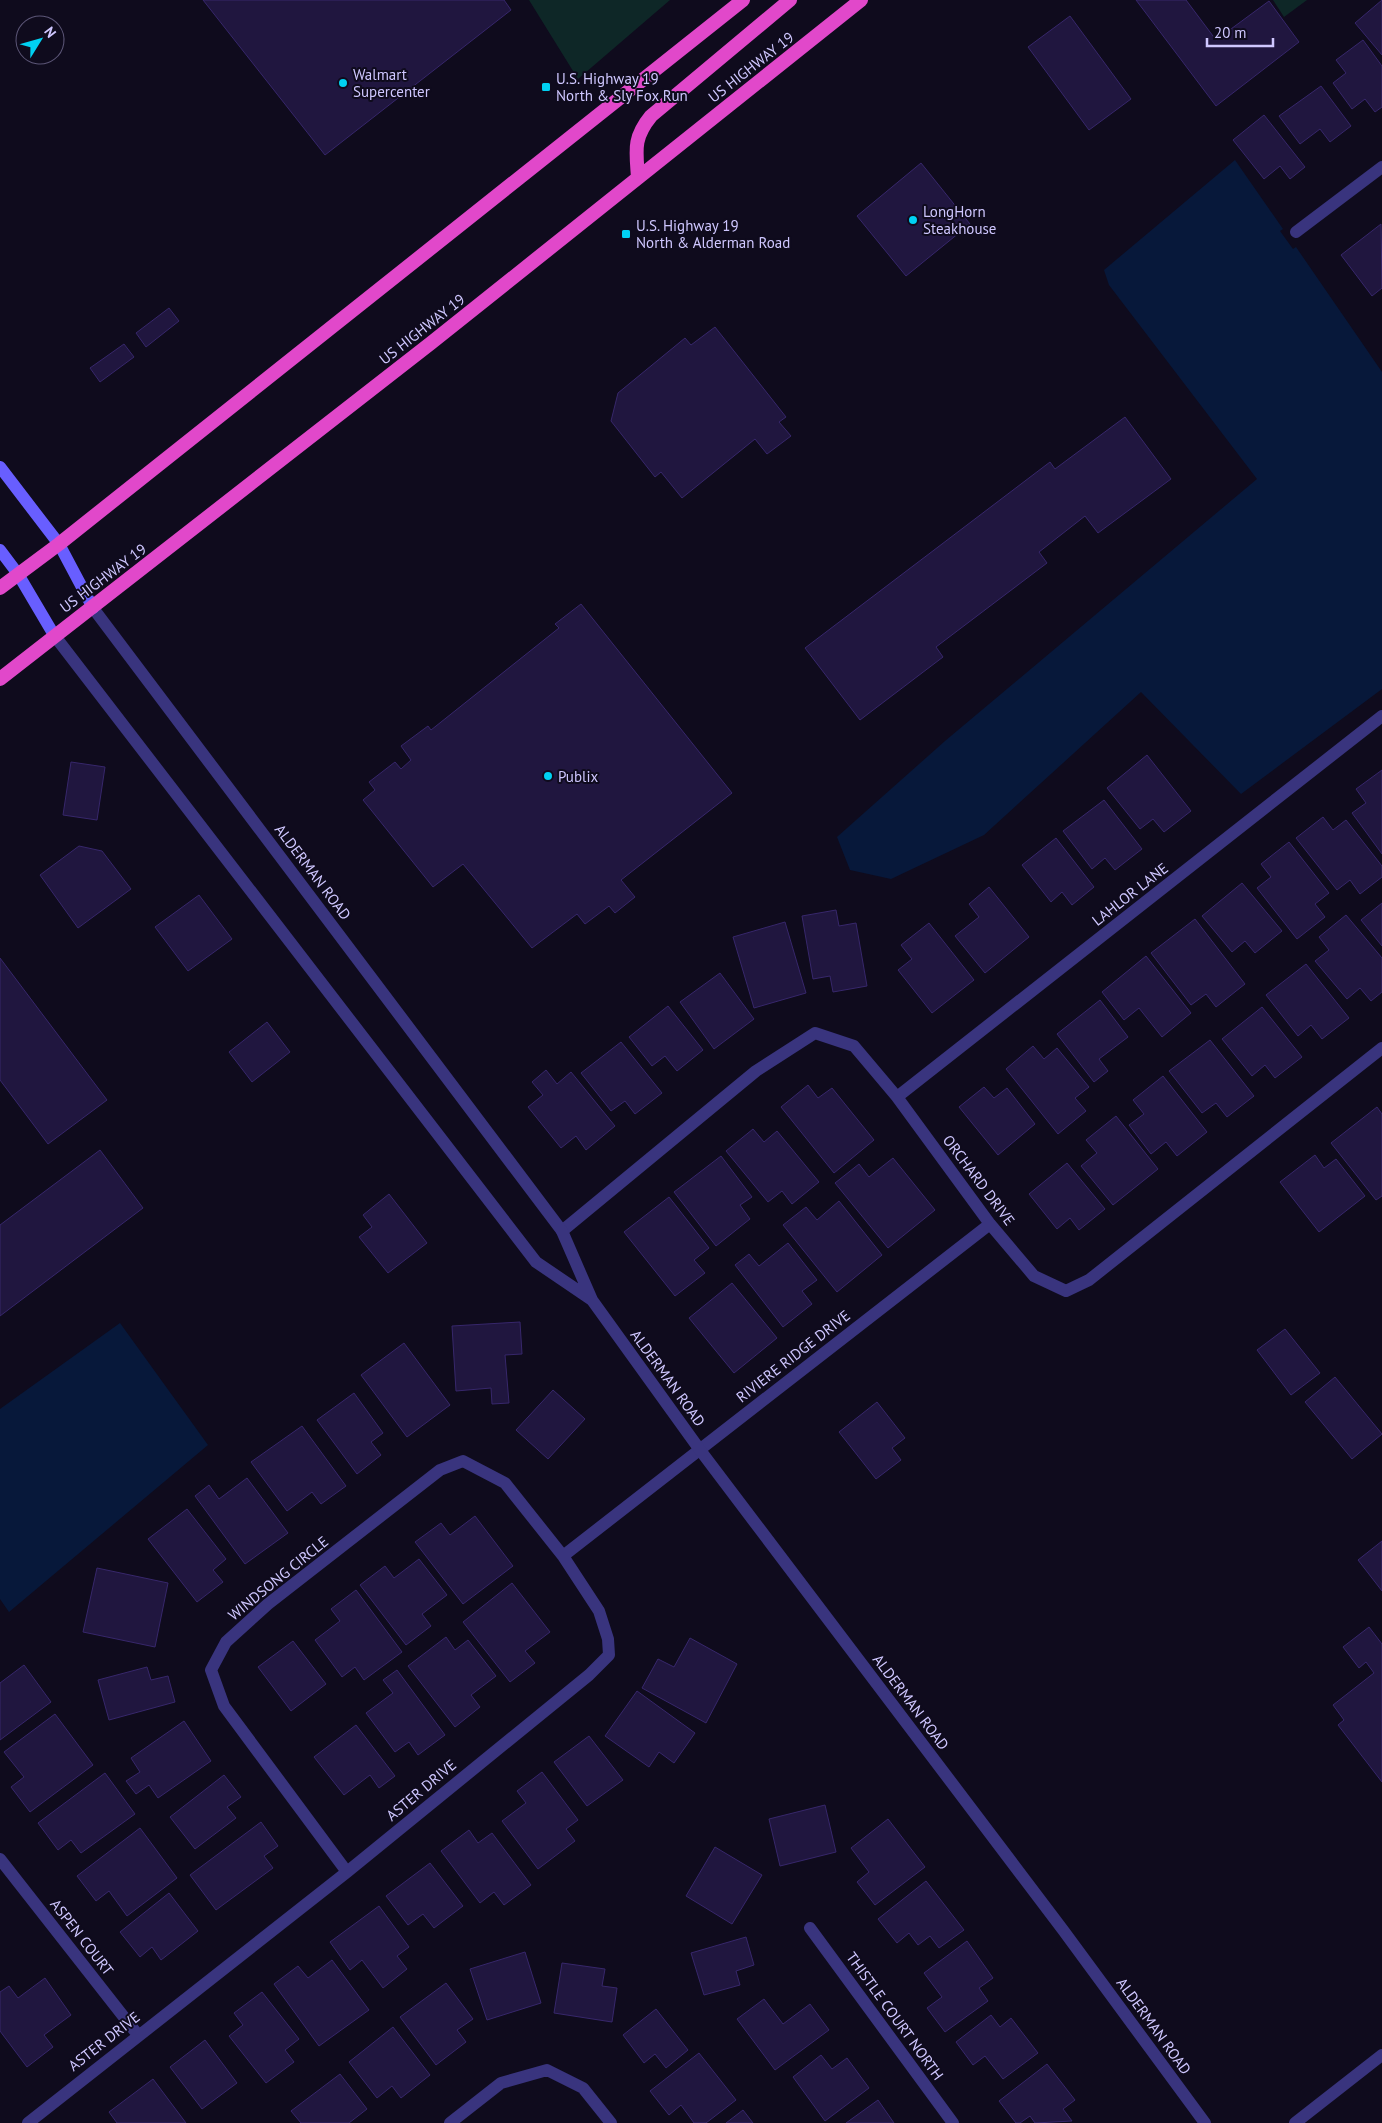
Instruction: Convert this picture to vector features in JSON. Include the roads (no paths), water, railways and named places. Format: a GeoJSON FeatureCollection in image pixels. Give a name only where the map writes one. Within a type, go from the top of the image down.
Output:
{"type":"FeatureCollection","features":[{"type":"Feature","properties":{"kind":"highway"},"geometry":{"type":"LineString","coordinates":[[0,588],[59,544],[743,0]]}},
{"type":"Feature","properties":{"kind":"highway"},"geometry":{"type":"LineString","coordinates":[[638,177],[636,146],[640,130],[651,116],[790,0]]}},
{"type":"Feature","properties":{"kind":"highway","name":"US HIGHWAY 19"},"geometry":{"type":"LineString","coordinates":[[0,679],[54,634],[93,608],[431,343],[862,0]]}},
{"type":"Feature","properties":{"kind":"main road","name":"ALDERMAN ROAD"},"geometry":{"type":"LineString","coordinates":[[0,467],[59,544],[93,608]]}},
{"type":"Feature","properties":{"kind":"main road","name":"ALDERMAN ROAD"},"geometry":{"type":"LineString","coordinates":[[0,550],[18,574],[54,634]]}},
{"type":"Feature","properties":{"kind":"street"},"geometry":{"type":"LineString","coordinates":[[1296,232],[1382,167]]}},
{"type":"Feature","properties":{"kind":"street","name":"ALDERMAN ROAD"},"geometry":{"type":"LineString","coordinates":[[93,608],[562,1231],[592,1300],[700,1450],[1063,1930],[1205,2123]]}},
{"type":"Feature","properties":{"kind":"street","name":"ALDERMAN ROAD"},"geometry":{"type":"LineString","coordinates":[[54,634],[536,1262],[592,1300]]}},
{"type":"Feature","properties":{"kind":"street","name":"LAHLOR LANE"},"geometry":{"type":"LineString","coordinates":[[897,1097],[1382,716]]}},
{"type":"Feature","properties":{"kind":"street","name":"ORCHARD DRIVE"},"geometry":{"type":"LineString","coordinates":[[562,1231],[756,1072],[816,1033],[854,1046],[897,1097],[990,1224],[1034,1276],[1066,1291],[1089,1280],[1382,1048]]}},
{"type":"Feature","properties":{"kind":"street","name":"RIVIERE RIDGE DRIVE"},"geometry":{"type":"LineString","coordinates":[[700,1450],[990,1224]]}},
{"type":"Feature","properties":{"kind":"street"},"geometry":{"type":"LineString","coordinates":[[563,1556],[700,1450]]}},
{"type":"Feature","properties":{"kind":"street","name":"WINDSONG CIRCLE"},"geometry":{"type":"LineString","coordinates":[[347,1872],[224,1706],[211,1670],[226,1642],[268,1604],[440,1470],[463,1461],[505,1483],[563,1556]]}},
{"type":"Feature","properties":{"kind":"street","name":"ASTER DRIVE"},"geometry":{"type":"LineString","coordinates":[[28,2123],[347,1872],[590,1675],[609,1655],[608,1639],[600,1611],[563,1556]]}},
{"type":"Feature","properties":{"kind":"street","name":"ASPEN COURT"},"geometry":{"type":"LineString","coordinates":[[0,1859],[138,2035]]}},
{"type":"Feature","properties":{"kind":"street","name":"THISTLE COURT NORTH"},"geometry":{"type":"LineString","coordinates":[[810,1928],[953,2123]]}},
{"type":"Feature","properties":{"kind":"street"},"geometry":{"type":"LineString","coordinates":[[1295,2123],[1382,2055]]}},
{"type":"Feature","properties":{"kind":"street"},"geometry":{"type":"LineString","coordinates":[[450,2123],[500,2083],[547,2070],[583,2088],[611,2123]]}},
{"type":"Feature","properties":{"kind":"water"},"geometry":{"type":"Polygon","coordinates":[[[1235,160],[1283,229],[1280,231],[1293,249],[1296,247],[1382,372],[1382,689],[1241,794],[1141,692],[984,835],[891,879],[850,870],[837,837],[945,741],[1257,479],[1109,285],[1104,270],[1235,160]]]}},
{"type":"Feature","properties":{"kind":"water"},"geometry":{"type":"Polygon","coordinates":[[[120,1323],[208,1445],[9,1612],[0,1599],[0,1409],[120,1323]]]}},
{"type":"Feature","properties":{"kind":"place","name":"Walmart Supercenter"},"geometry":{"type":"Point","coordinates":[343,83]}},
{"type":"Feature","properties":{"kind":"place","name":"U.S. Highway 19 North & Sly Fox Run"},"geometry":{"type":"Point","coordinates":[546,87]}},
{"type":"Feature","properties":{"kind":"place","name":"LongHorn Steakhouse"},"geometry":{"type":"Point","coordinates":[913,220]}},
{"type":"Feature","properties":{"kind":"place","name":"U.S. Highway 19 North & Alderman Road"},"geometry":{"type":"Point","coordinates":[626,234]}},
{"type":"Feature","properties":{"kind":"place","name":"Publix"},"geometry":{"type":"Point","coordinates":[548,776]}}]}
